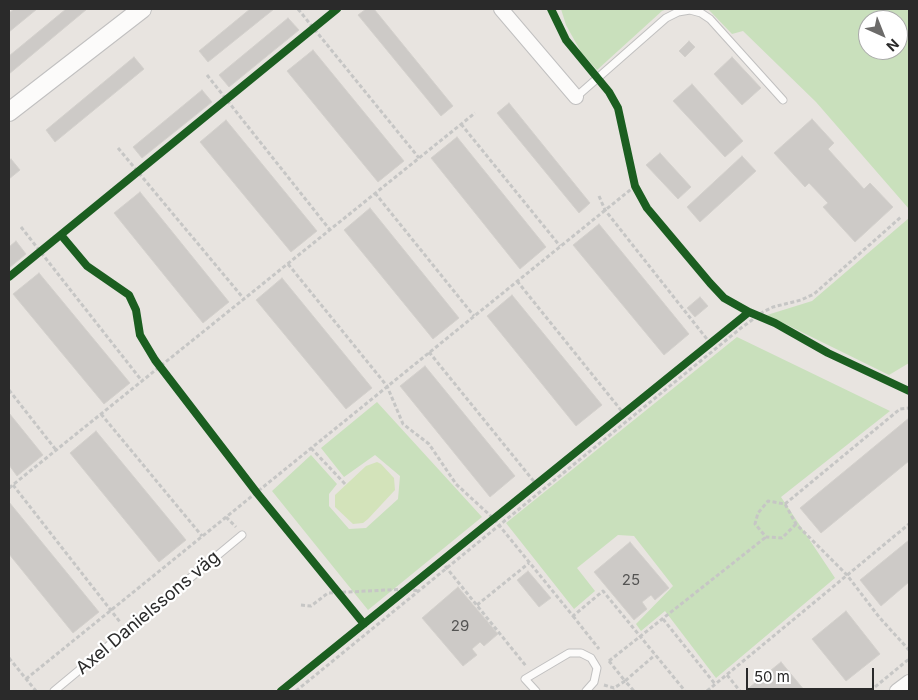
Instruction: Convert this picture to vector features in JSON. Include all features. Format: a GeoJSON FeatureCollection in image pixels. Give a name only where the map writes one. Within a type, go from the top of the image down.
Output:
{"type":"FeatureCollection","features":[{"type":"Feature","properties":{"kind":"street"},"geometry":{"type":"LineString","coordinates":[[9,112],[142,9]]}},
{"type":"Feature","properties":{"kind":"street"},"geometry":{"type":"LineString","coordinates":[[501,9],[576,97]]}},
{"type":"Feature","properties":{"kind":"street"},"geometry":{"type":"LineString","coordinates":[[897,691],[909,682]]}},
{"type":"Feature","properties":{"kind":"lane"},"geometry":{"type":"LineString","coordinates":[[576,97],[666,18],[678,12],[690,10],[701,13],[710,19],[783,100]]}},
{"type":"Feature","properties":{"kind":"lane","name":"Axel Danielssons väg"},"geometry":{"type":"LineString","coordinates":[[54,691],[242,535]]}},
{"type":"Feature","properties":{"kind":"lane"},"geometry":{"type":"LineString","coordinates":[[536,691],[525,679],[569,653],[581,653],[591,658],[597,668],[594,682],[586,691]]}},
{"type":"Feature","properties":{"kind":"path"},"geometry":{"type":"LineString","coordinates":[[298,9],[317,26],[419,158]]}},
{"type":"Feature","properties":{"kind":"path"},"geometry":{"type":"LineString","coordinates":[[306,34],[317,26]]}},
{"type":"Feature","properties":{"kind":"path"},"geometry":{"type":"LineString","coordinates":[[207,75],[330,230]]}},
{"type":"Feature","properties":{"kind":"path"},"geometry":{"type":"LineString","coordinates":[[219,106],[234,94]]}},
{"type":"Feature","properties":{"kind":"path"},"geometry":{"type":"LineString","coordinates":[[9,488],[142,381],[157,363],[244,299],[474,113]]}},
{"type":"Feature","properties":{"kind":"path"},"geometry":{"type":"LineString","coordinates":[[461,124],[560,246]]}},
{"type":"Feature","properties":{"kind":"path"},"geometry":{"type":"LineString","coordinates":[[118,148],[244,299]]}},
{"type":"Feature","properties":{"kind":"path"},"geometry":{"type":"LineString","coordinates":[[131,178],[146,166]]}},
{"type":"Feature","properties":{"kind":"path"},"geometry":{"type":"LineString","coordinates":[[26,679],[635,186]]}},
{"type":"Feature","properties":{"kind":"path"},"geometry":{"type":"LineString","coordinates":[[375,193],[474,316]]}},
{"type":"Feature","properties":{"kind":"path"},"geometry":{"type":"LineString","coordinates":[[599,196],[604,210],[710,343]]}},
{"type":"Feature","properties":{"kind":"path"},"geometry":{"type":"LineString","coordinates":[[479,531],[496,522],[758,315],[774,307],[801,300],[814,294],[900,217]]}},
{"type":"Feature","properties":{"kind":"path"},"geometry":{"type":"LineString","coordinates":[[21,227],[37,254],[142,381]]}},
{"type":"Feature","properties":{"kind":"path"},"geometry":{"type":"LineString","coordinates":[[37,254],[47,246]]}},
{"type":"Feature","properties":{"kind":"path"},"geometry":{"type":"LineString","coordinates":[[288,264],[387,386],[403,424],[429,444],[456,484],[496,522],[634,691]]}},
{"type":"Feature","properties":{"kind":"path"},"geometry":{"type":"LineString","coordinates":[[517,281],[624,414]]}},
{"type":"Feature","properties":{"kind":"path"},"geometry":{"type":"LineString","coordinates":[[296,691],[447,568],[536,484],[749,312],[766,319]]}},
{"type":"Feature","properties":{"kind":"path"},"geometry":{"type":"LineString","coordinates":[[429,352],[536,484]]}},
{"type":"Feature","properties":{"kind":"path"},"geometry":{"type":"LineString","coordinates":[[157,363],[166,374]]}},
{"type":"Feature","properties":{"kind":"path"},"geometry":{"type":"LineString","coordinates":[[9,390],[56,450]]}},
{"type":"Feature","properties":{"kind":"path"},"geometry":{"type":"LineString","coordinates":[[766,537],[755,524],[758,513],[768,501],[785,504],[900,409],[909,408]]}},
{"type":"Feature","properties":{"kind":"path"},"geometry":{"type":"LineString","coordinates":[[101,414],[202,536]]}},
{"type":"Feature","properties":{"kind":"path"},"geometry":{"type":"LineString","coordinates":[[311,448],[346,485]]}},
{"type":"Feature","properties":{"kind":"path"},"geometry":{"type":"LineString","coordinates":[[13,485],[126,630]]}},
{"type":"Feature","properties":{"kind":"path"},"geometry":{"type":"LineString","coordinates":[[251,485],[263,500]]}},
{"type":"Feature","properties":{"kind":"path"},"geometry":{"type":"LineString","coordinates":[[785,504],[796,524],[847,575],[879,617],[909,650]]}},
{"type":"Feature","properties":{"kind":"path"},"geometry":{"type":"LineString","coordinates":[[610,662],[766,537],[782,538],[796,524]]}},
{"type":"Feature","properties":{"kind":"path"},"geometry":{"type":"LineString","coordinates":[[707,691],[909,524]]}},
{"type":"Feature","properties":{"kind":"path"},"geometry":{"type":"LineString","coordinates":[[434,567],[449,555]]}},
{"type":"Feature","properties":{"kind":"path"},"geometry":{"type":"LineString","coordinates":[[441,561],[533,674]]}},
{"type":"Feature","properties":{"kind":"path"},"geometry":{"type":"LineString","coordinates":[[477,605],[530,563]]}},
{"type":"Feature","properties":{"kind":"path"},"geometry":{"type":"LineString","coordinates":[[392,601],[414,584]]}},
{"type":"Feature","properties":{"kind":"path"},"geometry":{"type":"LineString","coordinates":[[334,586],[346,601]]}},
{"type":"Feature","properties":{"kind":"path"},"geometry":{"type":"LineString","coordinates":[[301,605],[311,606],[328,593],[340,594],[407,589],[420,591]]}},
{"type":"Feature","properties":{"kind":"path"},"geometry":{"type":"LineString","coordinates":[[572,616],[604,590],[683,691]]}},
{"type":"Feature","properties":{"kind":"path"},"geometry":{"type":"LineString","coordinates":[[663,619],[715,684]]}},
{"type":"Feature","properties":{"kind":"path"},"geometry":{"type":"LineString","coordinates":[[594,682],[614,688],[655,655]]}},
{"type":"Feature","properties":{"kind":"path"},"geometry":{"type":"LineString","coordinates":[[9,658],[36,691]]}},
{"type":"Feature","properties":{"kind":"path"},"geometry":{"type":"LineString","coordinates":[[727,675],[740,691]]}},
{"type":"Feature","properties":{"kind":"green space"},"geometry":{"type":"Polygon","coordinates":[[[561,9],[667,9],[662,11],[597,70],[581,52],[566,25],[561,9]]]}},
{"type":"Feature","properties":{"kind":"green space"},"geometry":{"type":"Polygon","coordinates":[[[708,9],[909,9],[909,209],[816,102],[743,31],[732,34],[708,9]]]}},
{"type":"Feature","properties":{"kind":"green space"},"geometry":{"type":"Polygon","coordinates":[[[909,218],[909,363],[889,375],[767,315],[812,301],[909,218]]]}},
{"type":"Feature","properties":{"kind":"green space"},"geometry":{"type":"Polygon","coordinates":[[[737,337],[890,411],[781,497],[835,578],[716,678],[665,611],[641,631],[636,624],[673,586],[634,536],[618,535],[577,568],[595,591],[574,609],[506,523],[737,337]]]}},
{"type":"Feature","properties":{"kind":"green space"},"geometry":{"type":"Polygon","coordinates":[[[377,402],[482,517],[368,610],[272,491],[311,455],[337,484],[329,494],[329,506],[349,529],[366,528],[398,499],[400,476],[375,455],[344,477],[321,448],[377,402]]]}},
{"type":"Feature","properties":{"kind":"green space"},"geometry":{"type":"Polygon","coordinates":[[[377,462],[394,478],[395,490],[368,519],[363,523],[353,524],[335,507],[335,495],[366,466],[377,462]]]}},
{"type":"Feature","properties":{"kind":"building"},"geometry":{"type":"Polygon","coordinates":[[[14,9],[37,9],[9,32],[9,13],[14,9]]]}},
{"type":"Feature","properties":{"kind":"building"},"geometry":{"type":"Polygon","coordinates":[[[66,9],[87,9],[9,74],[9,56],[66,9]]]}},
{"type":"Feature","properties":{"kind":"building"},"geometry":{"type":"Polygon","coordinates":[[[250,9],[274,9],[208,62],[199,51],[250,9]]]}},
{"type":"Feature","properties":{"kind":"building"},"geometry":{"type":"Polygon","coordinates":[[[366,9],[374,9],[453,106],[441,116],[358,15],[366,9]]]}},
{"type":"Feature","properties":{"kind":"building"},"geometry":{"type":"Polygon","coordinates":[[[288,18],[299,30],[229,87],[219,75],[288,18]]]}},
{"type":"Feature","properties":{"kind":"building"},"geometry":{"type":"Polygon","coordinates":[[[689,41],[695,47],[685,57],[679,51],[689,41]]]}},
{"type":"Feature","properties":{"kind":"building"},"geometry":{"type":"Polygon","coordinates":[[[313,50],[404,161],[378,182],[287,71],[313,50]]]}},
{"type":"Feature","properties":{"kind":"building"},"geometry":{"type":"Polygon","coordinates":[[[134,57],[144,69],[55,142],[46,130],[134,57]]]}},
{"type":"Feature","properties":{"kind":"building"},"geometry":{"type":"Polygon","coordinates":[[[732,57],[761,88],[742,105],[714,74],[732,57]]]}},
{"type":"Feature","properties":{"kind":"building"},"geometry":{"type":"Polygon","coordinates":[[[692,84],[743,141],[725,157],[673,101],[692,84]]]}},
{"type":"Feature","properties":{"kind":"building"},"geometry":{"type":"Polygon","coordinates":[[[202,90],[212,102],[142,158],[133,147],[202,90]]]}},
{"type":"Feature","properties":{"kind":"building"},"geometry":{"type":"Polygon","coordinates":[[[509,103],[590,203],[579,213],[497,113],[509,103]]]}},
{"type":"Feature","properties":{"kind":"building"},"geometry":{"type":"Polygon","coordinates":[[[812,119],[834,143],[828,149],[864,189],[870,183],[893,207],[855,242],[823,207],[828,203],[809,183],[805,187],[774,153],[812,119]]]}},
{"type":"Feature","properties":{"kind":"building"},"geometry":{"type":"Polygon","coordinates":[[[226,120],[317,231],[291,252],[200,142],[226,120]]]}},
{"type":"Feature","properties":{"kind":"building"},"geometry":{"type":"Polygon","coordinates":[[[457,137],[546,247],[520,269],[431,158],[457,137]]]}},
{"type":"Feature","properties":{"kind":"building"},"geometry":{"type":"Polygon","coordinates":[[[660,153],[691,187],[678,199],[646,165],[660,153]]]}},
{"type":"Feature","properties":{"kind":"building"},"geometry":{"type":"Polygon","coordinates":[[[742,156],[756,171],[700,222],[687,207],[742,156]]]}},
{"type":"Feature","properties":{"kind":"building"},"geometry":{"type":"Polygon","coordinates":[[[11,159],[20,170],[9,179],[9,161],[11,159]]]}},
{"type":"Feature","properties":{"kind":"building"},"geometry":{"type":"Polygon","coordinates":[[[140,192],[229,302],[203,323],[114,213],[140,192]]]}},
{"type":"Feature","properties":{"kind":"building"},"geometry":{"type":"Polygon","coordinates":[[[370,208],[459,318],[433,339],[344,230],[370,208]]]}},
{"type":"Feature","properties":{"kind":"building"},"geometry":{"type":"Polygon","coordinates":[[[599,224],[689,334],[664,355],[573,245],[599,224]]]}},
{"type":"Feature","properties":{"kind":"building"},"geometry":{"type":"Polygon","coordinates":[[[16,241],[26,254],[9,268],[9,247],[16,241]]]}},
{"type":"Feature","properties":{"kind":"building"},"geometry":{"type":"Polygon","coordinates":[[[39,273],[130,383],[104,404],[13,294],[39,273]]]}},
{"type":"Feature","properties":{"kind":"building"},"geometry":{"type":"Polygon","coordinates":[[[282,278],[372,388],[346,409],[256,300],[282,278]]]}},
{"type":"Feature","properties":{"kind":"building"},"geometry":{"type":"Polygon","coordinates":[[[512,295],[602,405],[576,426],[487,316],[512,295]]]}},
{"type":"Feature","properties":{"kind":"building"},"geometry":{"type":"Polygon","coordinates":[[[700,297],[708,306],[695,317],[687,308],[700,297]]]}},
{"type":"Feature","properties":{"kind":"building"},"geometry":{"type":"Polygon","coordinates":[[[425,366],[515,476],[490,497],[400,386],[425,366]]]}},
{"type":"Feature","properties":{"kind":"building"},"geometry":{"type":"Polygon","coordinates":[[[9,413],[43,455],[17,476],[9,465],[9,413]]]}},
{"type":"Feature","properties":{"kind":"building"},"geometry":{"type":"Polygon","coordinates":[[[909,418],[909,461],[821,533],[800,508],[909,418]]]}},
{"type":"Feature","properties":{"kind":"building"},"geometry":{"type":"Polygon","coordinates":[[[96,431],[186,540],[159,562],[70,453],[96,431]]]}},
{"type":"Feature","properties":{"kind":"building"},"geometry":{"type":"Polygon","coordinates":[[[9,502],[99,612],[73,633],[9,554],[9,502]]]}},
{"type":"Feature","properties":{"kind":"building"},"geometry":{"type":"Polygon","coordinates":[[[909,540],[909,582],[881,606],[860,580],[909,540]]]}},
{"type":"Feature","properties":{"kind":"building"},"geometry":{"type":"Polygon","coordinates":[[[630,542],[669,588],[655,600],[651,595],[642,602],[647,609],[634,620],[594,572],[630,542]]]}},
{"type":"Feature","properties":{"kind":"building"},"geometry":{"type":"Polygon","coordinates":[[[528,571],[551,598],[539,607],[517,580],[528,571]]]}},
{"type":"Feature","properties":{"kind":"building"},"geometry":{"type":"Polygon","coordinates":[[[458,587],[498,634],[484,646],[480,642],[472,649],[477,655],[463,666],[422,618],[458,587]]]}},
{"type":"Feature","properties":{"kind":"building"},"geometry":{"type":"Polygon","coordinates":[[[846,611],[880,654],[846,681],[812,639],[846,611]]]}},
{"type":"Feature","properties":{"kind":"building"},"geometry":{"type":"Polygon","coordinates":[[[781,662],[805,691],[745,691],[781,662]]]}},
{"type":"Feature","properties":{"kind":"cycle path"},"geometry":{"type":"LineString","coordinates":[[9,277],[337,9]]}},
{"type":"Feature","properties":{"kind":"cycle path"},"geometry":{"type":"LineString","coordinates":[[551,9],[566,40],[609,92],[618,108],[635,186],[647,208],[724,298],[749,312],[775,323],[828,353],[909,391]]}},
{"type":"Feature","properties":{"kind":"cycle path"},"geometry":{"type":"LineString","coordinates":[[61,235],[87,266],[129,295],[136,310],[140,335],[155,360],[257,493],[364,624]]}},
{"type":"Feature","properties":{"kind":"cycle path"},"geometry":{"type":"LineString","coordinates":[[281,691],[749,312]]}}]}
